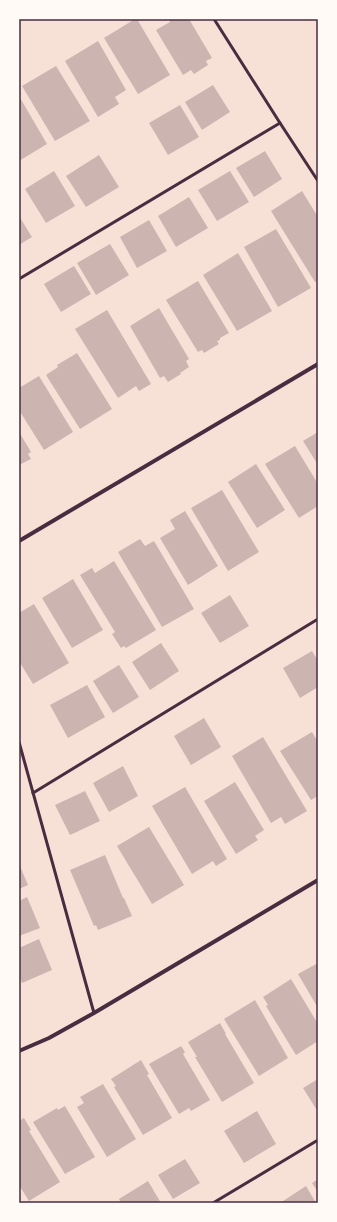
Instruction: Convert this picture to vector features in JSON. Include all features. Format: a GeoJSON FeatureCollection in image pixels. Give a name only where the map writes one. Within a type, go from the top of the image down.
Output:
{"type":"FeatureCollection","features":[{"type":"Feature","properties":{"kind":"street"},"geometry":{"type":"LineString","coordinates":[[19,541],[318,364]]}},
{"type":"Feature","properties":{"kind":"street"},"geometry":{"type":"LineString","coordinates":[[19,1051],[48,1038],[94,1012],[318,880]]}},
{"type":"Feature","properties":{"kind":"lane"},"geometry":{"type":"LineString","coordinates":[[214,19],[318,181]]}},
{"type":"Feature","properties":{"kind":"lane"},"geometry":{"type":"LineString","coordinates":[[19,279],[280,123]]}},
{"type":"Feature","properties":{"kind":"lane"},"geometry":{"type":"LineString","coordinates":[[33,793],[318,619]]}},
{"type":"Feature","properties":{"kind":"lane"},"geometry":{"type":"LineString","coordinates":[[19,742],[94,1012]]}},
{"type":"Feature","properties":{"kind":"lane"},"geometry":{"type":"LineString","coordinates":[[213,1203],[318,1140]]}},
{"type":"Feature","properties":{"kind":"building"},"geometry":{"type":"Polygon","coordinates":[[[137,19],[170,75],[138,94],[104,38],[137,19]]]}},
{"type":"Feature","properties":{"kind":"building"},"geometry":{"type":"Polygon","coordinates":[[[169,19],[189,19],[212,58],[206,61],[208,65],[194,74],[191,70],[183,75],[156,30],[170,22],[169,19]]]}},
{"type":"Feature","properties":{"kind":"building"},"geometry":{"type":"Polygon","coordinates":[[[98,41],[126,90],[115,97],[119,104],[98,117],[65,61],[98,41]]]}},
{"type":"Feature","properties":{"kind":"building"},"geometry":{"type":"Polygon","coordinates":[[[56,66],[90,121],[55,141],[22,86],[56,66]]]}},
{"type":"Feature","properties":{"kind":"building"},"geometry":{"type":"Polygon","coordinates":[[[213,85],[230,112],[202,130],[185,102],[213,85]]]}},
{"type":"Feature","properties":{"kind":"building"},"geometry":{"type":"Polygon","coordinates":[[[19,96],[47,144],[19,161],[19,96]]]}},
{"type":"Feature","properties":{"kind":"building"},"geometry":{"type":"Polygon","coordinates":[[[180,105],[199,137],[168,155],[149,123],[180,105]]]}},
{"type":"Feature","properties":{"kind":"building"},"geometry":{"type":"Polygon","coordinates":[[[265,151],[282,179],[254,197],[236,168],[265,151]]]}},
{"type":"Feature","properties":{"kind":"building"},"geometry":{"type":"Polygon","coordinates":[[[99,155],[119,187],[86,207],[66,176],[99,155]]]}},
{"type":"Feature","properties":{"kind":"building"},"geometry":{"type":"Polygon","coordinates":[[[54,171],[75,206],[46,223],[25,189],[54,171]]]}},
{"type":"Feature","properties":{"kind":"building"},"geometry":{"type":"Polygon","coordinates":[[[230,171],[249,202],[217,221],[198,190],[230,171]]]}},
{"type":"Feature","properties":{"kind":"building"},"geometry":{"type":"Polygon","coordinates":[[[302,191],[318,217],[318,281],[315,282],[271,211],[302,191]]]}},
{"type":"Feature","properties":{"kind":"building"},"geometry":{"type":"Polygon","coordinates":[[[189,197],[208,228],[176,247],[158,216],[189,197]]]}},
{"type":"Feature","properties":{"kind":"building"},"geometry":{"type":"Polygon","coordinates":[[[19,216],[32,237],[19,245],[19,216]]]}},
{"type":"Feature","properties":{"kind":"building"},"geometry":{"type":"Polygon","coordinates":[[[149,220],[167,251],[137,268],[120,237],[149,220]]]}},
{"type":"Feature","properties":{"kind":"building"},"geometry":{"type":"Polygon","coordinates":[[[276,229],[311,288],[278,307],[244,247],[276,229]]]}},
{"type":"Feature","properties":{"kind":"building"},"geometry":{"type":"Polygon","coordinates":[[[110,244],[129,275],[96,295],[77,263],[110,244]]]}},
{"type":"Feature","properties":{"kind":"building"},"geometry":{"type":"Polygon","coordinates":[[[238,253],[272,311],[237,331],[203,275],[238,253]]]}},
{"type":"Feature","properties":{"kind":"building"},"geometry":{"type":"Polygon","coordinates":[[[74,266],[91,294],[61,312],[44,284],[74,266]]]}},
{"type":"Feature","properties":{"kind":"building"},"geometry":{"type":"Polygon","coordinates":[[[198,281],[229,333],[217,341],[219,344],[204,353],[202,350],[198,352],[166,300],[198,281]]]}},
{"type":"Feature","properties":{"kind":"building"},"geometry":{"type":"Polygon","coordinates":[[[159,308],[189,359],[186,361],[189,367],[168,382],[164,376],[160,378],[130,326],[159,308]]]}},
{"type":"Feature","properties":{"kind":"building"},"geometry":{"type":"Polygon","coordinates":[[[107,310],[151,384],[139,391],[136,386],[118,398],[75,329],[107,310]]]}},
{"type":"Feature","properties":{"kind":"building"},"geometry":{"type":"Polygon","coordinates":[[[77,353],[112,409],[80,429],[46,375],[58,367],[57,365],[77,353]]]}},
{"type":"Feature","properties":{"kind":"building"},"geometry":{"type":"Polygon","coordinates":[[[39,376],[73,432],[44,450],[19,410],[19,388],[39,376]]]}},
{"type":"Feature","properties":{"kind":"building"},"geometry":{"type":"Polygon","coordinates":[[[19,432],[31,452],[28,454],[31,459],[19,465],[19,432]]]}},
{"type":"Feature","properties":{"kind":"building"},"geometry":{"type":"Polygon","coordinates":[[[318,432],[318,465],[303,441],[318,432]]]}},
{"type":"Feature","properties":{"kind":"building"},"geometry":{"type":"Polygon","coordinates":[[[295,446],[318,484],[318,506],[299,518],[265,464],[295,446]]]}},
{"type":"Feature","properties":{"kind":"building"},"geometry":{"type":"Polygon","coordinates":[[[256,464],[285,510],[257,528],[228,482],[256,464]]]}},
{"type":"Feature","properties":{"kind":"building"},"geometry":{"type":"Polygon","coordinates":[[[222,490],[259,552],[228,571],[191,508],[222,490]]]}},
{"type":"Feature","properties":{"kind":"building"},"geometry":{"type":"Polygon","coordinates":[[[185,511],[218,566],[188,585],[160,538],[175,529],[170,520],[185,511]]]}},
{"type":"Feature","properties":{"kind":"building"},"geometry":{"type":"Polygon","coordinates":[[[140,539],[145,546],[154,541],[194,609],[162,627],[118,552],[140,539]]]}},
{"type":"Feature","properties":{"kind":"building"},"geometry":{"type":"Polygon","coordinates":[[[114,561],[156,630],[126,648],[124,646],[121,648],[112,634],[115,632],[80,575],[92,568],[95,573],[114,561]]]}},
{"type":"Feature","properties":{"kind":"building"},"geometry":{"type":"Polygon","coordinates":[[[73,579],[103,630],[72,648],[42,598],[73,579]]]}},
{"type":"Feature","properties":{"kind":"building"},"geometry":{"type":"Polygon","coordinates":[[[230,595],[249,626],[220,643],[201,613],[230,595]]]}},
{"type":"Feature","properties":{"kind":"building"},"geometry":{"type":"Polygon","coordinates":[[[34,604],[69,663],[33,684],[19,661],[19,613],[34,604]]]}},
{"type":"Feature","properties":{"kind":"building"},"geometry":{"type":"Polygon","coordinates":[[[161,643],[179,671],[150,690],[132,662],[161,643]]]}},
{"type":"Feature","properties":{"kind":"building"},"geometry":{"type":"Polygon","coordinates":[[[312,651],[318,661],[318,687],[300,698],[283,668],[312,651]]]}},
{"type":"Feature","properties":{"kind":"building"},"geometry":{"type":"Polygon","coordinates":[[[119,665],[139,697],[113,713],[93,681],[119,665]]]}},
{"type":"Feature","properties":{"kind":"building"},"geometry":{"type":"Polygon","coordinates":[[[87,685],[105,717],[68,738],[50,705],[87,685]]]}},
{"type":"Feature","properties":{"kind":"building"},"geometry":{"type":"Polygon","coordinates":[[[204,718],[221,747],[191,765],[174,736],[204,718]]]}},
{"type":"Feature","properties":{"kind":"building"},"geometry":{"type":"Polygon","coordinates":[[[312,732],[318,742],[318,796],[311,800],[280,751],[312,732]]]}},
{"type":"Feature","properties":{"kind":"building"},"geometry":{"type":"Polygon","coordinates":[[[263,737],[307,811],[285,824],[281,817],[271,823],[232,756],[263,737]]]}},
{"type":"Feature","properties":{"kind":"building"},"geometry":{"type":"Polygon","coordinates":[[[123,766],[138,796],[109,812],[93,783],[123,766]]]}},
{"type":"Feature","properties":{"kind":"building"},"geometry":{"type":"Polygon","coordinates":[[[235,782],[264,830],[255,836],[258,840],[236,854],[204,801],[235,782]]]}},
{"type":"Feature","properties":{"kind":"building"},"geometry":{"type":"Polygon","coordinates":[[[185,787],[227,859],[216,866],[213,861],[192,874],[152,806],[185,787]]]}},
{"type":"Feature","properties":{"kind":"building"},"geometry":{"type":"Polygon","coordinates":[[[85,791],[100,821],[70,835],[55,805],[85,791]]]}},
{"type":"Feature","properties":{"kind":"building"},"geometry":{"type":"Polygon","coordinates":[[[149,827],[184,885],[152,904],[117,846],[149,827]]]}},
{"type":"Feature","properties":{"kind":"building"},"geometry":{"type":"Polygon","coordinates":[[[105,855],[132,916],[98,930],[96,925],[94,926],[70,870],[105,855]]]}},
{"type":"Feature","properties":{"kind":"building"},"geometry":{"type":"Polygon","coordinates":[[[19,864],[28,885],[19,889],[19,864]]]}},
{"type":"Feature","properties":{"kind":"building"},"geometry":{"type":"Polygon","coordinates":[[[27,897],[40,928],[19,936],[19,901],[27,897]]]}},
{"type":"Feature","properties":{"kind":"building"},"geometry":{"type":"Polygon","coordinates":[[[39,939],[52,970],[22,983],[19,976],[19,948],[39,939]]]}},
{"type":"Feature","properties":{"kind":"building"},"geometry":{"type":"Polygon","coordinates":[[[318,963],[318,1008],[298,974],[318,963]]]}},
{"type":"Feature","properties":{"kind":"building"},"geometry":{"type":"Polygon","coordinates":[[[291,979],[318,1024],[318,1041],[296,1055],[266,1006],[268,1005],[263,997],[291,979]]]}},
{"type":"Feature","properties":{"kind":"building"},"geometry":{"type":"Polygon","coordinates":[[[255,1000],[288,1058],[259,1076],[224,1019],[255,1000]]]}},
{"type":"Feature","properties":{"kind":"building"},"geometry":{"type":"Polygon","coordinates":[[[220,1023],[254,1083],[222,1102],[195,1057],[197,1057],[188,1042],[220,1023]]]}},
{"type":"Feature","properties":{"kind":"building"},"geometry":{"type":"Polygon","coordinates":[[[181,1046],[185,1052],[183,1054],[210,1100],[191,1111],[189,1108],[179,1114],[149,1064],[181,1046]]]}},
{"type":"Feature","properties":{"kind":"building"},"geometry":{"type":"Polygon","coordinates":[[[141,1060],[149,1074],[147,1075],[172,1118],[143,1135],[114,1087],[116,1086],[111,1079],[141,1060]]]}},
{"type":"Feature","properties":{"kind":"building"},"geometry":{"type":"Polygon","coordinates":[[[318,1079],[318,1112],[303,1088],[318,1079]]]}},
{"type":"Feature","properties":{"kind":"building"},"geometry":{"type":"Polygon","coordinates":[[[103,1084],[136,1139],[107,1157],[77,1107],[84,1103],[80,1097],[103,1084]]]}},
{"type":"Feature","properties":{"kind":"building"},"geometry":{"type":"Polygon","coordinates":[[[65,1106],[95,1157],[65,1174],[33,1122],[57,1108],[58,1110],[65,1106]]]}},
{"type":"Feature","properties":{"kind":"building"},"geometry":{"type":"Polygon","coordinates":[[[257,1111],[276,1144],[244,1163],[224,1131],[257,1111]]]}},
{"type":"Feature","properties":{"kind":"building"},"geometry":{"type":"Polygon","coordinates":[[[24,1118],[31,1130],[29,1131],[60,1182],[29,1201],[19,1185],[19,1121],[24,1118]]]}},
{"type":"Feature","properties":{"kind":"building"},"geometry":{"type":"Polygon","coordinates":[[[185,1159],[200,1183],[173,1199],[158,1175],[185,1159]]]}},
{"type":"Feature","properties":{"kind":"building"},"geometry":{"type":"Polygon","coordinates":[[[318,1179],[318,1192],[312,1183],[318,1179]]]}},
{"type":"Feature","properties":{"kind":"building"},"geometry":{"type":"Polygon","coordinates":[[[148,1181],[161,1203],[121,1203],[119,1199],[148,1181]]]}},
{"type":"Feature","properties":{"kind":"building"},"geometry":{"type":"Polygon","coordinates":[[[306,1186],[316,1203],[280,1203],[306,1186]]]}}]}
